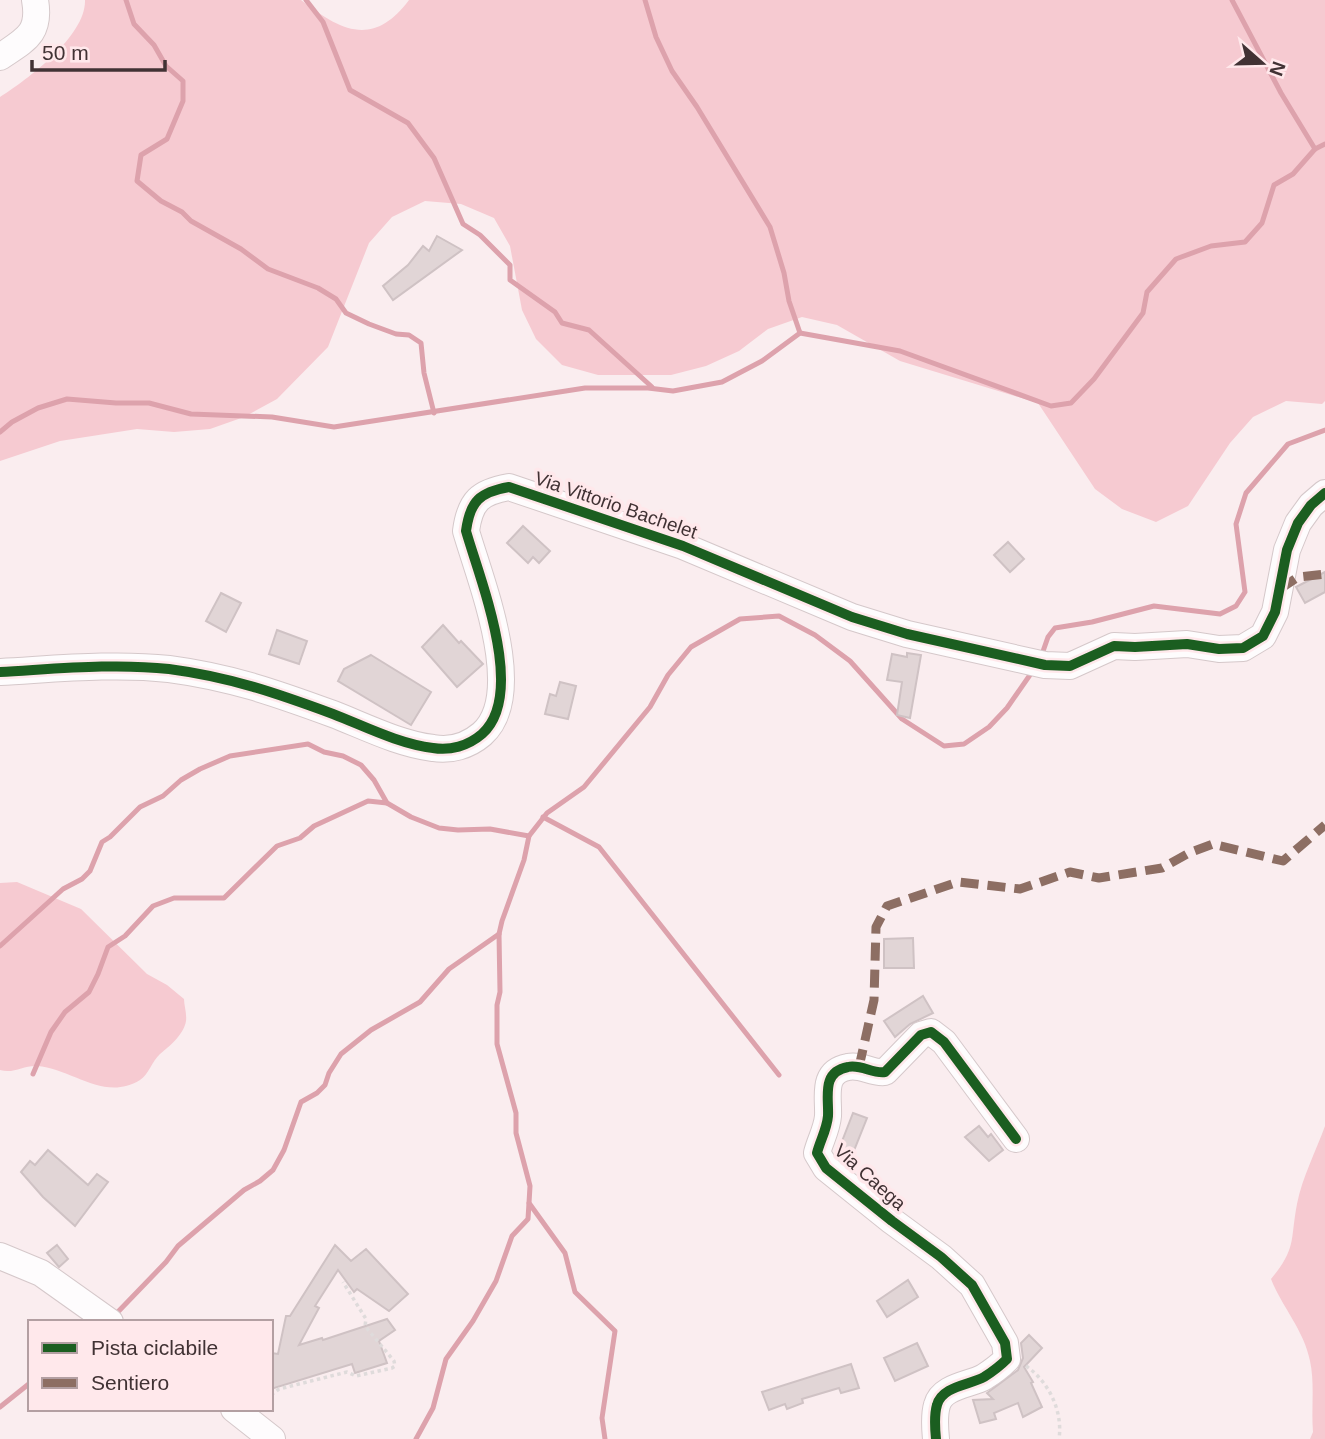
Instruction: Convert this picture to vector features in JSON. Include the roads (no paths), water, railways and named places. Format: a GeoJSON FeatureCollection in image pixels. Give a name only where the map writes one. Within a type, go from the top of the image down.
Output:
{"type":"FeatureCollection","features":[{"type":"Feature","properties":{"kind":"street"},"geometry":{"type":"LineString","coordinates":[[0,57],[34,29],[38,19],[36,0]]}},
{"type":"Feature","properties":{"kind":"street","name":"Via Vittorio Bachelet"},"geometry":{"type":"LineString","coordinates":[[0,672],[125,667],[169,669],[268,689],[396,738],[432,748],[452,749],[468,743],[484,732],[495,715],[502,686],[500,653],[466,531],[468,516],[475,501],[490,491],[509,487],[684,546],[852,617],[907,634],[1045,665],[1070,666],[1114,646],[1187,643],[1219,649],[1243,648],[1263,636],[1275,612],[1287,550],[1298,523],[1311,505],[1325,493]]}},
{"type":"Feature","properties":{"kind":"street","name":"Via Caega"},"geometry":{"type":"LineString","coordinates":[[936,1439],[937,1404],[941,1396],[951,1389],[986,1376],[1007,1359],[1005,1343],[972,1285],[942,1257],[892,1222],[826,1168],[817,1153],[828,1115],[827,1090],[832,1076],[849,1066],[885,1072],[912,1042],[927,1031],[944,1042],[1016,1139]]}},
{"type":"Feature","properties":{"kind":"street"},"geometry":{"type":"LineString","coordinates":[[0,1256],[41,1273],[107,1320]]}},
{"type":"Feature","properties":{"kind":"street"},"geometry":{"type":"LineString","coordinates":[[237,1411],[272,1439]]}},
{"type":"Feature","properties":{"kind":"waterway"},"geometry":{"type":"LineString","coordinates":[[126,0],[134,24],[154,45],[166,66],[183,81],[183,101],[167,139],[141,155],[137,181],[161,201],[241,249],[268,269],[318,288],[336,299],[346,313],[396,334],[409,335],[421,343],[424,373],[434,413]]}},
{"type":"Feature","properties":{"kind":"waterway"},"geometry":{"type":"LineString","coordinates":[[306,0],[323,22],[350,90],[408,123],[434,158],[463,224],[480,235],[510,265],[510,280],[555,312],[562,323],[589,330],[652,387]]}},
{"type":"Feature","properties":{"kind":"waterway"},"geometry":{"type":"LineString","coordinates":[[645,0],[656,37],[672,71],[770,227],[800,333]]}},
{"type":"Feature","properties":{"kind":"waterway"},"geometry":{"type":"LineString","coordinates":[[1232,0],[1281,93],[1315,149]]}},
{"type":"Feature","properties":{"kind":"waterway"},"geometry":{"type":"LineString","coordinates":[[0,432],[38,408],[67,399],[149,403],[191,414],[272,417],[334,427],[585,388],[648,388],[673,391],[722,382],[762,361],[800,333],[900,351],[1051,406],[1071,403],[1094,379],[1143,313],[1147,292],[1176,259],[1211,246],[1245,242],[1262,223],[1274,185],[1293,174],[1315,149],[1325,144]]}},
{"type":"Feature","properties":{"kind":"waterway"},"geometry":{"type":"LineString","coordinates":[[1041,657],[1048,637],[1055,628],[1092,622],[1154,606],[1220,614],[1236,606],[1245,592],[1236,524],[1246,493],[1288,444],[1325,430]]}},
{"type":"Feature","properties":{"kind":"waterway"},"geometry":{"type":"LineString","coordinates":[[605,1439],[602,1418],[615,1331],[575,1292],[565,1253],[529,1203],[530,1186],[516,1133],[516,1113],[497,1044],[499,934],[524,860],[529,836],[547,813],[584,787],[650,707],[668,675],[691,647],[740,619],[779,616],[815,635],[850,661],[902,719],[944,746],[964,744],[989,727],[1007,708],[1032,672]]}},
{"type":"Feature","properties":{"kind":"waterway"},"geometry":{"type":"LineString","coordinates":[[0,946],[63,889],[82,879],[90,871],[102,842],[140,807],[163,796],[181,780],[200,769],[230,756],[308,744],[361,765],[374,780],[387,803],[411,817],[439,828],[490,829],[529,836]]}},
{"type":"Feature","properties":{"kind":"waterway"},"geometry":{"type":"LineString","coordinates":[[33,1074],[51,1032],[65,1012],[89,992],[108,947],[125,936],[153,906],[174,898],[224,898],[277,846],[300,838],[314,826],[368,801],[387,803]]}},
{"type":"Feature","properties":{"kind":"waterway"},"geometry":{"type":"LineString","coordinates":[[543,817],[599,847],[779,1075]]}},
{"type":"Feature","properties":{"kind":"waterway"},"geometry":{"type":"LineString","coordinates":[[113,1317],[178,1246],[244,1190],[273,1170],[284,1150],[301,1102],[325,1085],[341,1054],[371,1030],[420,1002],[449,969],[499,934]]}},
{"type":"Feature","properties":{"kind":"waterway"},"geometry":{"type":"LineString","coordinates":[[416,1439],[433,1408],[446,1359],[473,1321],[496,1281],[512,1236],[528,1219],[529,1203]]}},
{"type":"Feature","properties":{"kind":"waterway"},"geometry":{"type":"LineString","coordinates":[[0,1407],[28,1385]]}}]}
